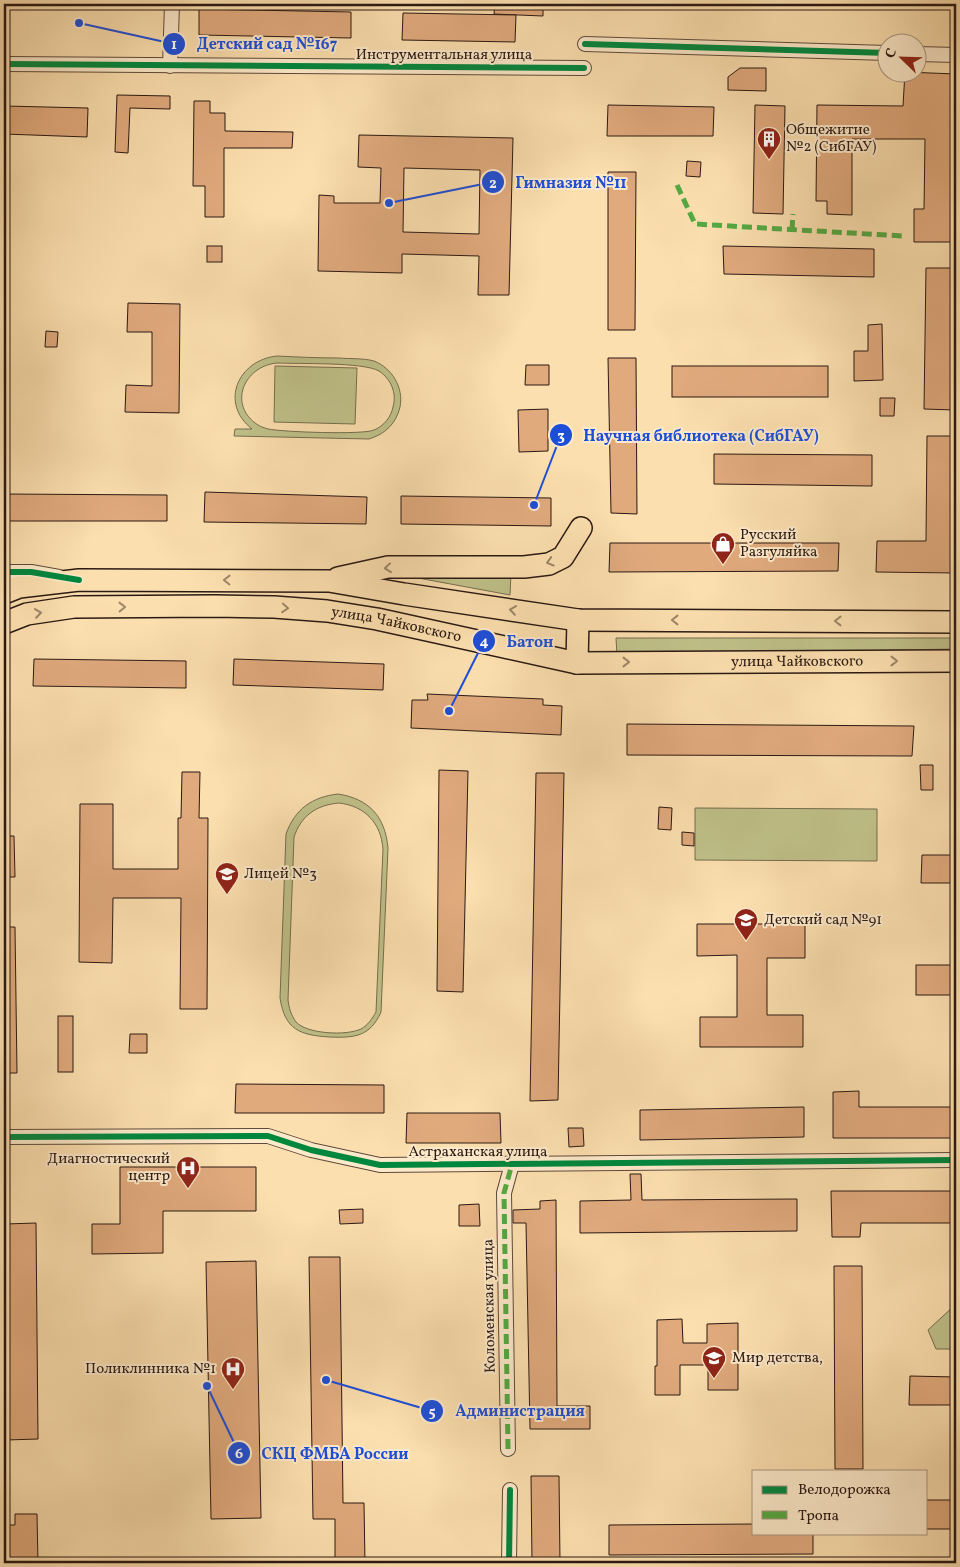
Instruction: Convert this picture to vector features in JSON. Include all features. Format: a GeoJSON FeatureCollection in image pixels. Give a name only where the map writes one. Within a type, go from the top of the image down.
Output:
{"type":"FeatureCollection","features":[{"type":"Feature","properties":{"kind":"main road"},"geometry":{"type":"LineString","coordinates":[[329,581],[388,567],[524,567],[549,564],[563,557],[581,528]]}},
{"type":"Feature","properties":{"kind":"main road","name":"улица Чайковского"},"geometry":{"type":"LineString","coordinates":[[4,593],[19,587],[79,580],[329,581],[578,620],[956,622]]}},
{"type":"Feature","properties":{"kind":"main road","name":"улица Чайковского"},"geometry":{"type":"LineString","coordinates":[[4,623],[27,614],[74,608],[274,607],[327,611],[415,626],[577,663],[956,661]]}},
{"type":"Feature","properties":{"kind":"main road"},"geometry":{"type":"LineString","coordinates":[[577,663],[578,620]]}},
{"type":"Feature","properties":{"kind":"street"},"geometry":{"type":"LineString","coordinates":[[170,66],[172,4]]}},
{"type":"Feature","properties":{"kind":"street"},"geometry":{"type":"LineString","coordinates":[[585,44],[878,53]]}},
{"type":"Feature","properties":{"kind":"street"},"geometry":{"type":"LineString","coordinates":[[928,54],[956,55]]}},
{"type":"Feature","properties":{"kind":"street","name":"Инструментальная улица"},"geometry":{"type":"LineString","coordinates":[[4,64],[584,68]]}},
{"type":"Feature","properties":{"kind":"street"},"geometry":{"type":"LineString","coordinates":[[4,572],[31,572],[79,580]]}},
{"type":"Feature","properties":{"kind":"street","name":"Астраханская улица"},"geometry":{"type":"LineString","coordinates":[[4,1137],[268,1136],[312,1150],[380,1165],[956,1160]]}},
{"type":"Feature","properties":{"kind":"street","name":"Коломенская улица"},"geometry":{"type":"LineString","coordinates":[[508,1449],[504,1192],[512,1164]]}},
{"type":"Feature","properties":{"kind":"street"},"geometry":{"type":"LineString","coordinates":[[510,1490],[510,1563]]}},
{"type":"Feature","properties":{"kind":"green space"},"geometry":{"type":"Polygon","coordinates":[[[277,356],[365,359],[374,361],[386,368],[398,386],[401,400],[396,418],[385,431],[369,439],[234,436],[235,429],[252,429],[242,419],[236,407],[235,396],[238,384],[243,374],[252,365],[263,359],[277,356]],[[277,363],[256,371],[243,388],[243,407],[249,417],[260,426],[268,429],[305,432],[367,432],[381,426],[391,414],[394,402],[392,387],[387,378],[379,371],[360,366],[277,363]]]}},
{"type":"Feature","properties":{"kind":"green space"},"geometry":{"type":"Polygon","coordinates":[[[275,366],[357,368],[355,424],[274,422],[275,366]]]}},
{"type":"Feature","properties":{"kind":"green space"},"geometry":{"type":"Polygon","coordinates":[[[511,574],[510,595],[418,578],[511,574]]]}},
{"type":"Feature","properties":{"kind":"green space"},"geometry":{"type":"Polygon","coordinates":[[[616,638],[956,638],[956,649],[617,655],[616,638]]]}},
{"type":"Feature","properties":{"kind":"green space"},"geometry":{"type":"Polygon","coordinates":[[[338,794],[349,796],[367,805],[374,811],[383,827],[388,848],[381,1012],[372,1027],[360,1034],[346,1037],[310,1035],[296,1029],[286,1017],[280,998],[286,834],[300,811],[312,801],[338,794]],[[331,804],[316,809],[301,823],[294,837],[288,1003],[296,1022],[301,1026],[327,1033],[346,1033],[361,1029],[370,1022],[376,1012],[382,840],[379,831],[370,817],[357,808],[348,805],[331,804]]]}},
{"type":"Feature","properties":{"kind":"green space"},"geometry":{"type":"Polygon","coordinates":[[[695,808],[877,809],[877,861],[695,860],[695,808]]]}},
{"type":"Feature","properties":{"kind":"green space"},"geometry":{"type":"Polygon","coordinates":[[[956,1304],[956,1349],[936,1349],[928,1330],[956,1304]]]}},
{"type":"Feature","properties":{"kind":"building"},"geometry":{"type":"Polygon","coordinates":[[[495,4],[543,4],[543,16],[494,14],[495,4]]]}},
{"type":"Feature","properties":{"kind":"building"},"geometry":{"type":"Polygon","coordinates":[[[199,9],[351,12],[351,38],[199,35],[199,9]]]}},
{"type":"Feature","properties":{"kind":"building"},"geometry":{"type":"Polygon","coordinates":[[[403,13],[516,15],[515,42],[402,40],[403,13]]]}},
{"type":"Feature","properties":{"kind":"building"},"geometry":{"type":"Polygon","coordinates":[[[740,68],[766,68],[766,91],[728,90],[728,77],[740,68]]]}},
{"type":"Feature","properties":{"kind":"building"},"geometry":{"type":"Polygon","coordinates":[[[928,73],[956,74],[956,242],[914,242],[914,209],[924,209],[925,139],[852,139],[852,215],[827,214],[827,201],[816,201],[817,105],[903,106],[904,82],[928,82],[928,73]]]}},
{"type":"Feature","properties":{"kind":"building"},"geometry":{"type":"Polygon","coordinates":[[[117,95],[170,96],[170,109],[130,108],[128,153],[115,152],[117,95]]]}},
{"type":"Feature","properties":{"kind":"building"},"geometry":{"type":"Polygon","coordinates":[[[194,101],[210,101],[210,113],[225,113],[225,131],[293,132],[292,148],[224,148],[224,217],[205,217],[205,186],[193,186],[194,101]]]}},
{"type":"Feature","properties":{"kind":"building"},"geometry":{"type":"Polygon","coordinates":[[[608,105],[714,107],[713,136],[607,136],[608,105]]]}},
{"type":"Feature","properties":{"kind":"building","name":"Общежитие №2 (СибГАУ)"},"geometry":{"type":"Polygon","coordinates":[[[755,105],[785,106],[783,214],[753,213],[755,105]]]}},
{"type":"Feature","properties":{"kind":"building"},"geometry":{"type":"Polygon","coordinates":[[[4,106],[88,108],[87,137],[4,134],[4,106]]]}},
{"type":"Feature","properties":{"kind":"building"},"geometry":{"type":"Polygon","coordinates":[[[359,135],[513,138],[509,295],[478,295],[479,256],[402,254],[402,273],[318,271],[319,195],[334,196],[334,203],[380,203],[381,168],[358,167],[359,135]],[[404,168],[403,232],[479,234],[480,170],[404,168]]]}},
{"type":"Feature","properties":{"kind":"building"},"geometry":{"type":"Polygon","coordinates":[[[687,161],[701,162],[700,177],[686,176],[687,161]]]}},
{"type":"Feature","properties":{"kind":"building"},"geometry":{"type":"Polygon","coordinates":[[[608,172],[636,172],[635,330],[608,330],[608,172]]]}},
{"type":"Feature","properties":{"kind":"building"},"geometry":{"type":"Polygon","coordinates":[[[207,246],[222,246],[222,262],[207,262],[207,246]]]}},
{"type":"Feature","properties":{"kind":"building"},"geometry":{"type":"Polygon","coordinates":[[[723,246],[874,249],[874,277],[724,274],[723,246]]]}},
{"type":"Feature","properties":{"kind":"building"},"geometry":{"type":"Polygon","coordinates":[[[926,268],[956,268],[955,410],[924,409],[926,268]]]}},
{"type":"Feature","properties":{"kind":"building"},"geometry":{"type":"Polygon","coordinates":[[[128,303],[180,304],[179,413],[125,412],[126,385],[152,386],[152,332],[127,332],[128,303]]]}},
{"type":"Feature","properties":{"kind":"building"},"geometry":{"type":"Polygon","coordinates":[[[882,324],[883,380],[854,381],[854,351],[868,351],[868,325],[882,324]]]}},
{"type":"Feature","properties":{"kind":"building"},"geometry":{"type":"Polygon","coordinates":[[[46,331],[58,332],[57,347],[45,347],[46,331]]]}},
{"type":"Feature","properties":{"kind":"building"},"geometry":{"type":"Polygon","coordinates":[[[608,358],[636,358],[637,514],[611,513],[608,358]]]}},
{"type":"Feature","properties":{"kind":"building"},"geometry":{"type":"Polygon","coordinates":[[[526,365],[549,365],[549,385],[525,385],[526,365]]]}},
{"type":"Feature","properties":{"kind":"building"},"geometry":{"type":"Polygon","coordinates":[[[672,366],[828,366],[828,397],[672,397],[672,366]]]}},
{"type":"Feature","properties":{"kind":"building"},"geometry":{"type":"Polygon","coordinates":[[[880,398],[895,398],[894,416],[880,416],[880,398]]]}},
{"type":"Feature","properties":{"kind":"building"},"geometry":{"type":"Polygon","coordinates":[[[548,409],[548,451],[519,452],[518,410],[548,409]]]}},
{"type":"Feature","properties":{"kind":"building"},"geometry":{"type":"Polygon","coordinates":[[[927,436],[956,436],[956,573],[876,572],[877,541],[926,541],[927,436]]]}},
{"type":"Feature","properties":{"kind":"building"},"geometry":{"type":"Polygon","coordinates":[[[714,454],[872,455],[872,486],[714,484],[714,454]]]}},
{"type":"Feature","properties":{"kind":"building"},"geometry":{"type":"Polygon","coordinates":[[[205,492],[367,497],[366,524],[204,522],[205,492]]]}},
{"type":"Feature","properties":{"kind":"building"},"geometry":{"type":"Polygon","coordinates":[[[4,494],[167,495],[167,521],[4,521],[4,494]]]}},
{"type":"Feature","properties":{"kind":"building"},"geometry":{"type":"Polygon","coordinates":[[[401,496],[551,498],[551,526],[401,524],[401,496]]]}},
{"type":"Feature","properties":{"kind":"building"},"geometry":{"type":"Polygon","coordinates":[[[610,543],[839,543],[838,571],[609,572],[610,543]]]}},
{"type":"Feature","properties":{"kind":"building"},"geometry":{"type":"Polygon","coordinates":[[[34,659],[186,661],[186,688],[33,686],[34,659]]]}},
{"type":"Feature","properties":{"kind":"building"},"geometry":{"type":"Polygon","coordinates":[[[234,659],[384,664],[383,690],[233,685],[234,659]]]}},
{"type":"Feature","properties":{"kind":"building"},"geometry":{"type":"Polygon","coordinates":[[[427,694],[543,699],[543,705],[562,706],[561,735],[411,728],[412,700],[428,700],[427,694]]]}},
{"type":"Feature","properties":{"kind":"building"},"geometry":{"type":"Polygon","coordinates":[[[627,724],[914,726],[912,756],[627,755],[627,724]]]}},
{"type":"Feature","properties":{"kind":"building"},"geometry":{"type":"Polygon","coordinates":[[[920,765],[933,765],[933,790],[921,790],[920,765]]]}},
{"type":"Feature","properties":{"kind":"building"},"geometry":{"type":"Polygon","coordinates":[[[439,770],[468,771],[463,992],[437,991],[439,770]]]}},
{"type":"Feature","properties":{"kind":"building"},"geometry":{"type":"Polygon","coordinates":[[[182,772],[200,772],[199,818],[208,818],[207,1009],[180,1009],[181,898],[113,898],[112,963],[79,962],[80,804],[113,804],[113,869],[178,869],[178,818],[181,818],[182,772]]]}},
{"type":"Feature","properties":{"kind":"building"},"geometry":{"type":"Polygon","coordinates":[[[536,773],[564,773],[558,1100],[530,1101],[536,773]]]}},
{"type":"Feature","properties":{"kind":"building"},"geometry":{"type":"Polygon","coordinates":[[[659,807],[672,808],[671,830],[658,829],[659,807]]]}},
{"type":"Feature","properties":{"kind":"building"},"geometry":{"type":"Polygon","coordinates":[[[682,832],[694,833],[694,846],[682,845],[682,832]]]}},
{"type":"Feature","properties":{"kind":"building"},"geometry":{"type":"Polygon","coordinates":[[[4,836],[14,836],[15,877],[4,877],[4,836]]]}},
{"type":"Feature","properties":{"kind":"building"},"geometry":{"type":"Polygon","coordinates":[[[922,855],[956,855],[956,883],[921,883],[922,855]]]}},
{"type":"Feature","properties":{"kind":"building"},"geometry":{"type":"Polygon","coordinates":[[[697,924],[805,924],[805,958],[767,958],[767,1015],[803,1015],[803,1047],[700,1047],[700,1017],[737,1017],[737,955],[697,956],[697,924]]]}},
{"type":"Feature","properties":{"kind":"building"},"geometry":{"type":"Polygon","coordinates":[[[4,927],[15,927],[17,1073],[4,1073],[4,927]]]}},
{"type":"Feature","properties":{"kind":"building"},"geometry":{"type":"Polygon","coordinates":[[[916,965],[956,965],[956,995],[916,995],[916,965]]]}},
{"type":"Feature","properties":{"kind":"building"},"geometry":{"type":"Polygon","coordinates":[[[58,1016],[73,1016],[73,1072],[58,1072],[58,1016]]]}},
{"type":"Feature","properties":{"kind":"building"},"geometry":{"type":"Polygon","coordinates":[[[130,1034],[147,1034],[147,1053],[129,1053],[130,1034]]]}},
{"type":"Feature","properties":{"kind":"building"},"geometry":{"type":"Polygon","coordinates":[[[236,1084],[384,1085],[384,1113],[235,1113],[236,1084]]]}},
{"type":"Feature","properties":{"kind":"building"},"geometry":{"type":"Polygon","coordinates":[[[859,1091],[859,1107],[956,1107],[956,1138],[833,1138],[833,1092],[859,1091]]]}},
{"type":"Feature","properties":{"kind":"building"},"geometry":{"type":"Polygon","coordinates":[[[804,1107],[804,1137],[640,1140],[640,1110],[804,1107]]]}},
{"type":"Feature","properties":{"kind":"building"},"geometry":{"type":"Polygon","coordinates":[[[407,1113],[500,1113],[501,1143],[406,1143],[407,1113]]]}},
{"type":"Feature","properties":{"kind":"building"},"geometry":{"type":"Polygon","coordinates":[[[568,1128],[583,1128],[584,1146],[569,1147],[568,1128]]]}},
{"type":"Feature","properties":{"kind":"building","name":"Диагностический центр"},"geometry":{"type":"Polygon","coordinates":[[[120,1167],[256,1167],[256,1211],[163,1211],[163,1253],[92,1254],[92,1224],[120,1224],[120,1167]]]}},
{"type":"Feature","properties":{"kind":"building"},"geometry":{"type":"Polygon","coordinates":[[[630,1174],[641,1174],[642,1200],[797,1199],[797,1231],[580,1233],[580,1201],[631,1200],[630,1174]]]}},
{"type":"Feature","properties":{"kind":"building"},"geometry":{"type":"Polygon","coordinates":[[[831,1191],[956,1191],[956,1223],[861,1223],[860,1237],[832,1237],[831,1191]]]}},
{"type":"Feature","properties":{"kind":"building"},"geometry":{"type":"Polygon","coordinates":[[[556,1200],[557,1406],[590,1406],[590,1429],[530,1429],[526,1223],[513,1223],[513,1210],[540,1209],[540,1201],[556,1200]]]}},
{"type":"Feature","properties":{"kind":"building"},"geometry":{"type":"Polygon","coordinates":[[[479,1204],[480,1226],[459,1226],[459,1205],[479,1204]]]}},
{"type":"Feature","properties":{"kind":"building"},"geometry":{"type":"Polygon","coordinates":[[[363,1209],[363,1223],[340,1224],[339,1210],[363,1209]]]}},
{"type":"Feature","properties":{"kind":"building"},"geometry":{"type":"Polygon","coordinates":[[[36,1223],[38,1439],[6,1440],[6,1340],[4,1340],[4,1328],[6,1328],[5,1224],[36,1223]]]}},
{"type":"Feature","properties":{"kind":"building"},"geometry":{"type":"Polygon","coordinates":[[[309,1257],[340,1257],[343,1503],[364,1503],[365,1563],[335,1563],[335,1519],[313,1519],[309,1257]]]}},
{"type":"Feature","properties":{"kind":"building","name":"Поликлинника №1"},"geometry":{"type":"Polygon","coordinates":[[[256,1261],[261,1518],[211,1519],[206,1262],[256,1261]]]}},
{"type":"Feature","properties":{"kind":"building"},"geometry":{"type":"Polygon","coordinates":[[[834,1266],[862,1266],[863,1469],[835,1469],[834,1266]]]}},
{"type":"Feature","properties":{"kind":"building"},"geometry":{"type":"Polygon","coordinates":[[[682,1319],[683,1343],[707,1343],[707,1324],[738,1323],[738,1390],[708,1390],[708,1365],[680,1365],[680,1395],[655,1395],[657,1320],[682,1319]]]}},
{"type":"Feature","properties":{"kind":"building"},"geometry":{"type":"Polygon","coordinates":[[[910,1376],[956,1377],[956,1405],[909,1405],[910,1376]]]}},
{"type":"Feature","properties":{"kind":"building"},"geometry":{"type":"Polygon","coordinates":[[[531,1476],[559,1476],[560,1563],[532,1563],[531,1476]]]}},
{"type":"Feature","properties":{"kind":"building"},"geometry":{"type":"Polygon","coordinates":[[[928,1500],[956,1500],[956,1529],[928,1529],[928,1500]]]}},
{"type":"Feature","properties":{"kind":"building"},"geometry":{"type":"Polygon","coordinates":[[[15,1514],[37,1514],[38,1563],[15,1563],[15,1559],[4,1559],[4,1525],[15,1525],[15,1514]]]}},
{"type":"Feature","properties":{"kind":"building"},"geometry":{"type":"Polygon","coordinates":[[[752,1524],[752,1534],[813,1534],[813,1554],[609,1555],[609,1525],[752,1524]]]}},
{"type":"Feature","properties":{"kind":"marked path"},"geometry":{"type":"LineString","coordinates":[[677,185],[695,224],[903,236]]}},
{"type":"Feature","properties":{"kind":"marked path"},"geometry":{"type":"LineString","coordinates":[[792,230],[793,214]]}},
{"type":"Feature","properties":{"kind":"marked path"},"geometry":{"type":"LineString","coordinates":[[508,1449],[504,1193],[512,1164]]}},
{"type":"Feature","properties":{"kind":"cycle path"},"geometry":{"type":"LineString","coordinates":[[585,44],[878,53]]}},
{"type":"Feature","properties":{"kind":"cycle path"},"geometry":{"type":"LineString","coordinates":[[4,64],[584,68]]}},
{"type":"Feature","properties":{"kind":"cycle path"},"geometry":{"type":"LineString","coordinates":[[4,572],[31,572],[79,580]]}},
{"type":"Feature","properties":{"kind":"cycle path"},"geometry":{"type":"LineString","coordinates":[[4,1137],[268,1136],[311,1150],[380,1165],[956,1160]]}},
{"type":"Feature","properties":{"kind":"cycle path"},"geometry":{"type":"LineString","coordinates":[[509,1563],[510,1490]]}},
{"type":"Feature","properties":{"kind":"place","name":"Детский сад №167"},"geometry":{"type":"Point","coordinates":[79,23]}},
{"type":"Feature","properties":{"kind":"place","name":"Общежитие №2 (СибГАУ)"},"geometry":{"type":"Point","coordinates":[769,160]}},
{"type":"Feature","properties":{"kind":"place","name":"Гимназия №11"},"geometry":{"type":"Point","coordinates":[389,203]}},
{"type":"Feature","properties":{"kind":"place","name":"Научная библиотека (СибГАУ)"},"geometry":{"type":"Point","coordinates":[534,505]}},
{"type":"Feature","properties":{"kind":"place","name":"Русский Разгуляйка"},"geometry":{"type":"Point","coordinates":[723,565]}},
{"type":"Feature","properties":{"kind":"place","name":"Батон"},"geometry":{"type":"Point","coordinates":[449,711]}},
{"type":"Feature","properties":{"kind":"place","name":"Лицей №3"},"geometry":{"type":"Point","coordinates":[227,895]}},
{"type":"Feature","properties":{"kind":"place","name":"Детский сад №91"},"geometry":{"type":"Point","coordinates":[746,941]}},
{"type":"Feature","properties":{"kind":"place","name":"Диагностический центр"},"geometry":{"type":"Point","coordinates":[188,1189]}},
{"type":"Feature","properties":{"kind":"place","name":"Мир детства,"},"geometry":{"type":"Point","coordinates":[714,1379]}},
{"type":"Feature","properties":{"kind":"place","name":"Администрация"},"geometry":{"type":"Point","coordinates":[326,1380]}},
{"type":"Feature","properties":{"kind":"place","name":"СКЦ ФМБА России"},"geometry":{"type":"Point","coordinates":[207,1386]}},
{"type":"Feature","properties":{"kind":"place","name":"Поликлинника №1"},"geometry":{"type":"Point","coordinates":[233,1390]}}]}
